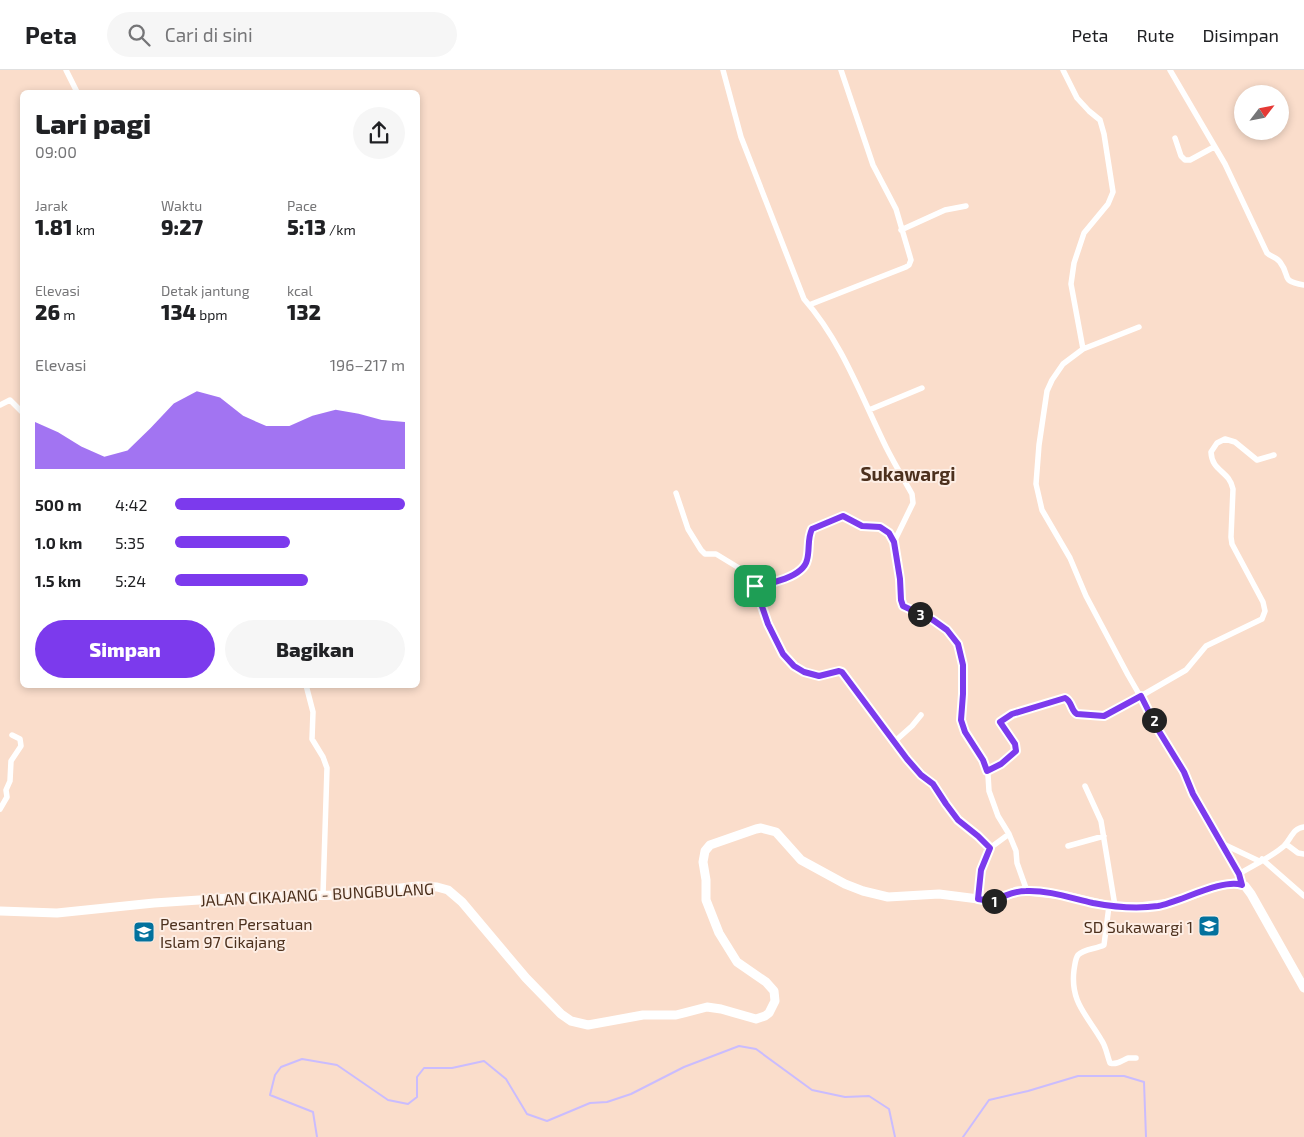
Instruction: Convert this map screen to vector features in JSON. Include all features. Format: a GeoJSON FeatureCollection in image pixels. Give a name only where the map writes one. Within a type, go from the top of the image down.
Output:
{"type":"FeatureCollection","features":[{"type":"Feature","properties":{"kind":"main road","name":"JALAN CIKAJANG - BUNGBULANG"},"geometry":{"type":"LineString","coordinates":[[0,911],[57,913],[244,897],[342,895],[428,886],[448,890],[484,927],[561,1014],[576,1023],[588,1024],[643,1015],[672,1016],[707,1007],[721,1009],[750,1018],[761,1018],[769,1013],[774,1005],[774,991],[766,982],[737,962],[719,933],[706,900],[704,856],[707,848],[720,841],[761,828],[776,832],[801,860],[845,884],[888,897],[939,894],[994,901],[1017,892],[1027,891],[1062,895],[1112,906],[1156,906],[1225,884],[1235,883],[1242,885]]}},
{"type":"Feature","properties":{"kind":"main road"},"geometry":{"type":"LineString","coordinates":[[1242,885],[1252,894],[1304,988]]}},
{"type":"Feature","properties":{"kind":"street"},"geometry":{"type":"LineString","coordinates":[[66,70],[76,90]]}},
{"type":"Feature","properties":{"kind":"street"},"geometry":{"type":"LineString","coordinates":[[722,70],[741,137],[796,282],[804,299],[819,316],[839,348],[886,446],[912,494],[913,503],[894,542]]}},
{"type":"Feature","properties":{"kind":"street"},"geometry":{"type":"LineString","coordinates":[[809,305],[909,265],[911,258],[896,209],[873,165],[841,70]]}},
{"type":"Feature","properties":{"kind":"street"},"geometry":{"type":"LineString","coordinates":[[1063,70],[1077,98],[1100,120],[1113,192],[1108,204],[1084,233],[1074,263],[1071,284],[1083,349]]}},
{"type":"Feature","properties":{"kind":"street"},"geometry":{"type":"LineString","coordinates":[[1170,70],[1225,164],[1267,253],[1280,262],[1290,282],[1304,285]]}},
{"type":"Feature","properties":{"kind":"street"},"geometry":{"type":"LineString","coordinates":[[1174,138],[1181,156],[1185,160],[1190,160],[1214,147]]}},
{"type":"Feature","properties":{"kind":"street"},"geometry":{"type":"LineString","coordinates":[[901,230],[945,210],[966,206]]}},
{"type":"Feature","properties":{"kind":"street"},"geometry":{"type":"LineString","coordinates":[[1139,327],[1083,349],[1063,364],[1052,380],[1047,391],[1039,445],[1036,484],[1042,510],[1070,558],[1103,627],[1157,728],[1184,772],[1193,794],[1239,874],[1242,885]]}},
{"type":"Feature","properties":{"kind":"street"},"geometry":{"type":"LineString","coordinates":[[869,410],[922,388]]}},
{"type":"Feature","properties":{"kind":"street"},"geometry":{"type":"LineString","coordinates":[[0,405],[10,400],[20,410]]}},
{"type":"Feature","properties":{"kind":"street"},"geometry":{"type":"LineString","coordinates":[[987,771],[1001,764],[1016,751],[1015,744],[1000,722],[1012,714],[1065,698],[1068,700],[1073,712],[1077,714],[1104,716],[1186,670],[1206,646],[1258,622],[1264,616],[1261,596],[1232,544],[1232,482],[1228,476],[1212,463],[1211,452],[1217,442],[1225,439],[1235,442],[1257,460],[1274,455]]}},
{"type":"Feature","properties":{"kind":"street"},"geometry":{"type":"LineString","coordinates":[[676,493],[688,528],[704,554],[716,554],[739,568],[747,581],[755,586],[768,624],[788,660],[798,669],[813,674],[825,675],[839,671],[842,672],[894,742],[921,775],[933,784],[958,820],[990,848]]}},
{"type":"Feature","properties":{"kind":"street"},"geometry":{"type":"LineString","coordinates":[[755,586],[774,583],[800,570],[807,560],[809,534],[812,529],[839,517],[848,517],[862,526],[884,529],[889,533],[894,542],[903,606],[933,620],[947,630],[958,644],[963,665],[961,720],[965,732],[983,760],[987,771],[989,792],[998,816],[1009,834],[1016,851],[1017,863],[1027,891]]}},
{"type":"Feature","properties":{"kind":"street"},"geometry":{"type":"LineString","coordinates":[[307,688],[313,712],[312,739],[324,756],[327,768],[323,894]]}},
{"type":"Feature","properties":{"kind":"street"},"geometry":{"type":"LineString","coordinates":[[894,742],[922,714]]}},
{"type":"Feature","properties":{"kind":"street"},"geometry":{"type":"LineString","coordinates":[[0,808],[7,798],[6,790],[10,781],[11,761],[21,746],[20,739],[12,735]]}},
{"type":"Feature","properties":{"kind":"street"},"geometry":{"type":"LineString","coordinates":[[1085,786],[1099,814],[1104,836],[1112,906],[1104,945],[1077,956],[1073,977],[1074,991],[1079,1006],[1102,1041],[1110,1063],[1113,1064],[1123,1062],[1128,1058],[1136,1058]]}},
{"type":"Feature","properties":{"kind":"street"},"geometry":{"type":"LineString","coordinates":[[1239,874],[1286,844],[1296,830],[1304,827]]}},
{"type":"Feature","properties":{"kind":"street"},"geometry":{"type":"LineString","coordinates":[[978,899],[981,870],[990,848],[1009,834]]}},
{"type":"Feature","properties":{"kind":"street"},"geometry":{"type":"LineString","coordinates":[[1068,846],[1104,836]]}},
{"type":"Feature","properties":{"kind":"street"},"geometry":{"type":"LineString","coordinates":[[1219,842],[1260,860],[1304,896]]}},
{"type":"Feature","properties":{"kind":"street"},"geometry":{"type":"LineString","coordinates":[[1286,844],[1298,853],[1304,854]]}},
{"type":"Feature","properties":{"kind":"waterway"},"geometry":{"type":"LineString","coordinates":[[317,1137],[313,1112],[270,1095],[275,1075],[281,1067],[302,1059],[337,1065],[388,1100],[408,1104],[417,1097],[417,1077],[424,1068],[452,1068],[484,1061],[506,1079],[527,1114],[547,1121],[590,1103],[607,1102],[631,1094],[684,1067],[739,1046],[756,1049],[812,1090],[845,1097],[869,1096],[889,1109],[895,1137]]}},
{"type":"Feature","properties":{"kind":"waterway"},"geometry":{"type":"LineString","coordinates":[[963,1137],[989,1100],[1078,1076],[1124,1076],[1144,1082],[1146,1137]]}},
{"type":"Feature","properties":{"kind":"place","name":"SD Sukawargi 1"},"geometry":{"type":"Point","coordinates":[1209,926]}},
{"type":"Feature","properties":{"kind":"place","name":"Pesantren Persatuan Islam 97 Cikajang"},"geometry":{"type":"Point","coordinates":[144,932]}},
{"type":"Feature","properties":{"kind":"district","name":"Sukawargi"},"geometry":{"type":"Point","coordinates":[908,473]}},
{"type":"Feature","properties":{"kind":"route"},"geometry":{"type":"LineString","coordinates":[[843,516],[862,526],[884,529],[889,533],[894,542],[903,606],[933,620],[954,636],[958,644],[963,665],[961,720],[965,732],[983,760],[987,771],[1013,756],[1016,751],[1015,744],[1000,722],[1012,714],[1067,698],[1075,714],[1099,717],[1108,715],[1141,696],[1157,728],[1184,772],[1193,794],[1213,831],[1239,874],[1242,885],[1235,883],[1225,884],[1170,903],[1139,907],[1108,906],[1062,895],[1027,891],[1017,892],[994,901],[978,899],[981,870],[990,848],[978,836],[961,824],[933,784],[928,782],[907,759],[842,672],[819,676],[798,669],[788,660],[783,654],[763,613],[762,603],[755,586],[774,583],[800,570],[807,560],[809,534],[812,529],[824,522],[843,516]]}}]}
